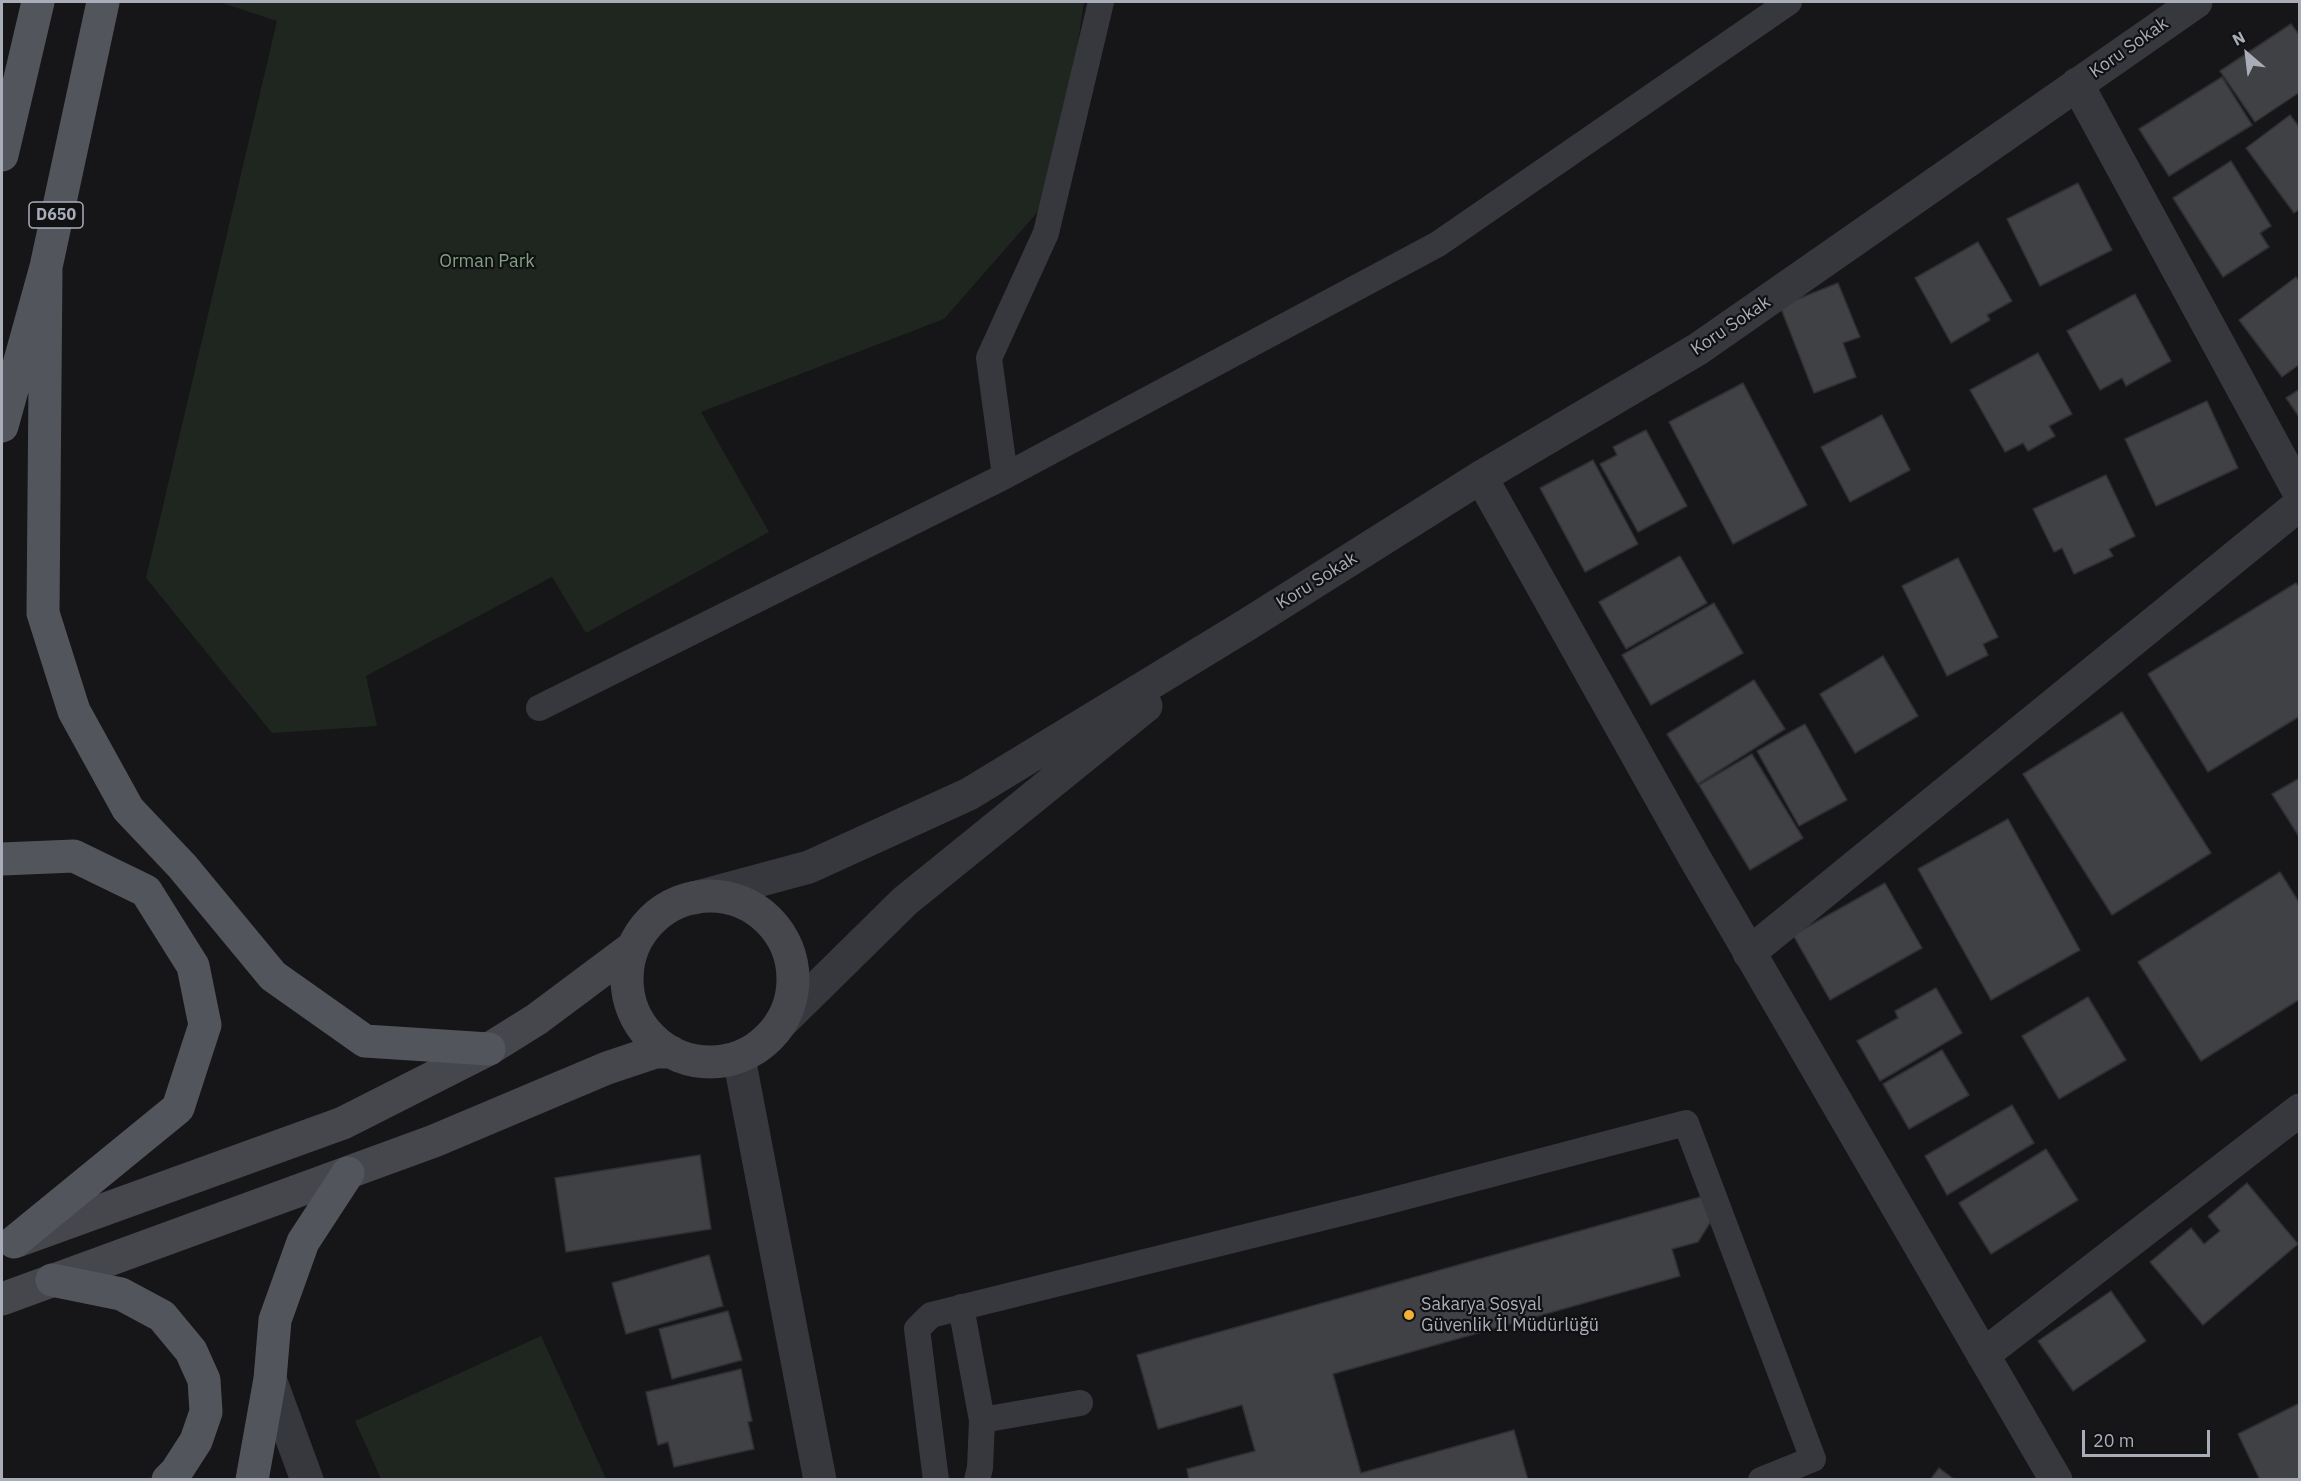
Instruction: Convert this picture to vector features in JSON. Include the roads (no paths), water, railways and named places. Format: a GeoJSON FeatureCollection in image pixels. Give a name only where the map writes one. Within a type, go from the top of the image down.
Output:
{"type":"FeatureCollection","features":[{"type":"Feature","properties":{"kind":"main road"},"geometry":{"type":"LineString","coordinates":[[3,142],[38,2]]}},
{"type":"Feature","properties":{"kind":"main road","name":"D650"},"geometry":{"type":"LineString","coordinates":[[2,426],[46,267],[103,2]]}},
{"type":"Feature","properties":{"kind":"main road"},"geometry":{"type":"LineString","coordinates":[[46,267],[43,613],[74,711],[128,809],[182,866],[273,976],[365,1041],[489,1049]]}},
{"type":"Feature","properties":{"kind":"main road"},"geometry":{"type":"LineString","coordinates":[[2,859],[74,856],[146,891],[193,966],[205,1025],[178,1108],[8,1245]]}},
{"type":"Feature","properties":{"kind":"main road"},"geometry":{"type":"LineString","coordinates":[[721,897],[748,905],[770,921],[785,943],[793,970],[792,998],[781,1023],[762,1044],[739,1058],[712,1063],[685,1059],[660,1047],[641,1027],[629,1002],[626,975],[632,948],[646,924],[668,907],[694,898],[721,897]]}},
{"type":"Feature","properties":{"kind":"main road"},"geometry":{"type":"LineString","coordinates":[[8,1245],[343,1123],[489,1049],[537,1019],[632,948]]}},
{"type":"Feature","properties":{"kind":"main road"},"geometry":{"type":"LineString","coordinates":[[2,1299],[434,1141],[607,1068],[655,1052],[671,1052]]}},
{"type":"Feature","properties":{"kind":"main road"},"geometry":{"type":"LineString","coordinates":[[252,1479],[270,1379],[275,1320],[303,1242],[348,1173]]}},
{"type":"Feature","properties":{"kind":"main road"},"geometry":{"type":"LineString","coordinates":[[52,1280],[121,1294],[162,1316],[191,1351],[204,1380],[206,1412],[196,1441],[176,1472],[168,1479]]}},
{"type":"Feature","properties":{"kind":"street","name":"Koru Sokak"},"geometry":{"type":"LineString","coordinates":[[1248,624],[1481,477],[1698,349],[2196,2]]}},
{"type":"Feature","properties":{"kind":"street"},"geometry":{"type":"LineString","coordinates":[[2077,84],[2300,494]]}},
{"type":"Feature","properties":{"kind":"street"},"geometry":{"type":"LineString","coordinates":[[1481,477],[1749,953],[2056,1479]]}},
{"type":"Feature","properties":{"kind":"street"},"geometry":{"type":"LineString","coordinates":[[1749,953],[2300,504]]}},
{"type":"Feature","properties":{"kind":"street"},"geometry":{"type":"LineString","coordinates":[[694,898],[809,867],[969,794],[1248,624]]}},
{"type":"Feature","properties":{"kind":"street"},"geometry":{"type":"LineString","coordinates":[[781,1023],[905,901],[1248,624]]}},
{"type":"Feature","properties":{"kind":"street"},"geometry":{"type":"LineString","coordinates":[[739,1058],[820,1479]]}},
{"type":"Feature","properties":{"kind":"street"},"geometry":{"type":"LineString","coordinates":[[1983,1355],[2300,1110]]}},
{"type":"Feature","properties":{"kind":"street"},"geometry":{"type":"LineString","coordinates":[[270,1379],[308,1479]]}},
{"type":"Feature","properties":{"kind":"lane"},"geometry":{"type":"LineString","coordinates":[[1005,476],[989,358],[1046,233],[1101,2]]}},
{"type":"Feature","properties":{"kind":"lane"},"geometry":{"type":"LineString","coordinates":[[539,708],[1005,476],[1438,244],[1789,2]]}},
{"type":"Feature","properties":{"kind":"lane"},"geometry":{"type":"LineString","coordinates":[[936,1479],[917,1329],[931,1315],[1378,1204],[1686,1123],[1813,1459],[1761,1479]]}},
{"type":"Feature","properties":{"kind":"lane"},"geometry":{"type":"LineString","coordinates":[[961,1307],[982,1420],[980,1468],[977,1479]]}},
{"type":"Feature","properties":{"kind":"lane"},"geometry":{"type":"LineString","coordinates":[[982,1420],[1080,1403]]}},
{"type":"Feature","properties":{"kind":"place","name":"Sakarya Sosyal Güvenlik İl Müdürlüğü"},"geometry":{"type":"Point","coordinates":[1409,1315]}},
{"type":"Feature","properties":{"kind":"park label","name":"Orman Park"},"geometry":{"type":"Point","coordinates":[487,262]}}]}
